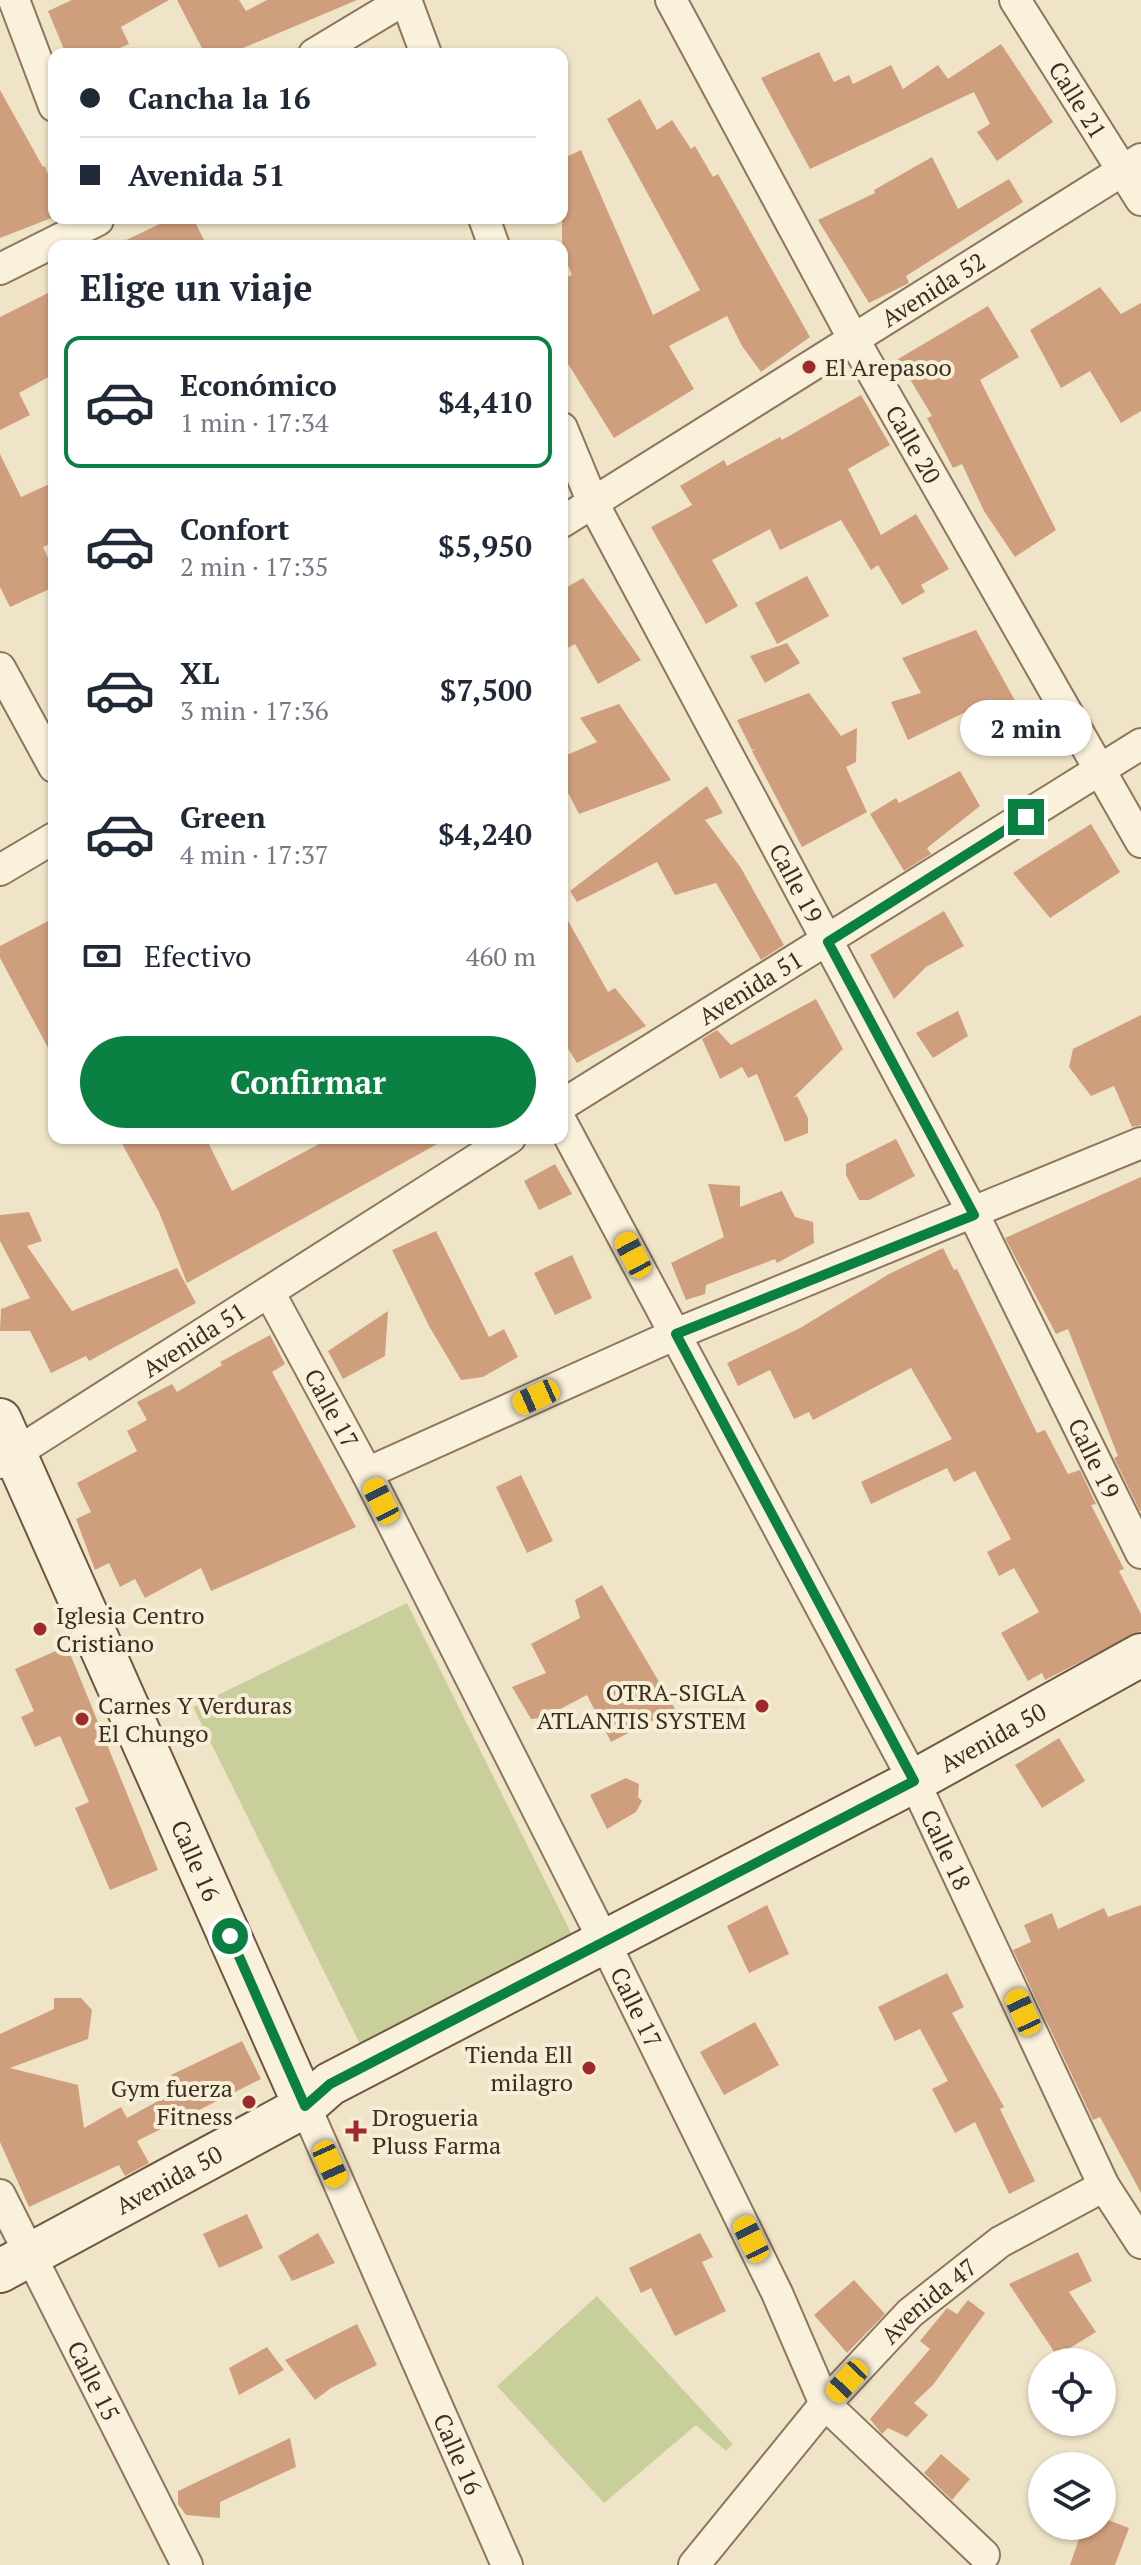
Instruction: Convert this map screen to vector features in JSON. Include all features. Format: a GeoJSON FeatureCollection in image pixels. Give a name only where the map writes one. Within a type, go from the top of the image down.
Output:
{"type":"FeatureCollection","features":[{"type":"Feature","properties":{"kind":"street"},"geometry":{"type":"LineString","coordinates":[[14,0],[48,90]]}},
{"type":"Feature","properties":{"kind":"street"},"geometry":{"type":"LineString","coordinates":[[324,48],[405,0],[424,48]]}},
{"type":"Feature","properties":{"kind":"street","name":"Calle 20"},"geometry":{"type":"LineString","coordinates":[[671,0],[854,340],[1141,842]]}},
{"type":"Feature","properties":{"kind":"street","name":"Calle 21"},"geometry":{"type":"LineString","coordinates":[[1015,0],[1132,165],[1141,200]]}},
{"type":"Feature","properties":{"kind":"street","name":"Avenida 52"},"geometry":{"type":"LineString","coordinates":[[568,518],[1132,165]]}},
{"type":"Feature","properties":{"kind":"street"},"geometry":{"type":"LineString","coordinates":[[72,240],[102,228]]}},
{"type":"Feature","properties":{"kind":"street"},"geometry":{"type":"LineString","coordinates":[[0,269],[48,250]]}},
{"type":"Feature","properties":{"kind":"street","name":"Calle 19"},"geometry":{"type":"LineString","coordinates":[[568,443],[593,503],[974,1215],[1141,1553]]}},
{"type":"Feature","properties":{"kind":"street"},"geometry":{"type":"LineString","coordinates":[[0,668],[48,756]]}},
{"type":"Feature","properties":{"kind":"street","name":"Avenida 51"},"geometry":{"type":"LineString","coordinates":[[568,1101],[1141,744]]}},
{"type":"Feature","properties":{"kind":"street"},"geometry":{"type":"LineString","coordinates":[[0,870],[48,842]]}},
{"type":"Feature","properties":{"kind":"street","name":"Calle 18"},"geometry":{"type":"LineString","coordinates":[[568,1134],[914,1781],[1104,2186],[1141,2243]]}},
{"type":"Feature","properties":{"kind":"street"},"geometry":{"type":"LineString","coordinates":[[367,1473],[676,1334],[974,1215],[1141,1143]]}},
{"type":"Feature","properties":{"kind":"street","name":"Avenida 51"},"geometry":{"type":"LineString","coordinates":[[6,1446],[269,1292],[501,1144]]}},
{"type":"Feature","properties":{"kind":"street","name":"Calle 17"},"geometry":{"type":"LineString","coordinates":[[269,1292],[367,1473],[604,1941],[777,2293],[825,2404],[984,2555]]}},
{"type":"Feature","properties":{"kind":"street","name":"Calle 16"},"geometry":{"type":"LineString","coordinates":[[6,1446],[305,2106],[507,2565]]}},
{"type":"Feature","properties":{"kind":"street","name":"Avenida 50"},"geometry":{"type":"LineString","coordinates":[[16,2262],[305,2106],[330,2084],[914,1781],[1141,1655]]}},
{"type":"Feature","properties":{"kind":"street","name":"Avenida 47"},"geometry":{"type":"LineString","coordinates":[[694,2565],[825,2404],[910,2313],[1000,2242],[1104,2186]]}},
{"type":"Feature","properties":{"kind":"street","name":"Calle 15"},"geometry":{"type":"LineString","coordinates":[[0,2195],[16,2262],[187,2565]]}},
{"type":"Feature","properties":{"kind":"green space"},"geometry":{"type":"Polygon","coordinates":[[[407,1603],[576,1943],[362,2048],[193,1707],[407,1603]]]}},
{"type":"Feature","properties":{"kind":"green space"},"geometry":{"type":"Polygon","coordinates":[[[597,2296],[733,2444],[726,2451],[696,2425],[604,2503],[497,2386],[597,2296]]]}},
{"type":"Feature","properties":{"kind":"building"},"geometry":{"type":"Polygon","coordinates":[[[72,0],[169,0],[121,27],[129,44],[120,48],[63,48],[48,11],[72,0]]]}},
{"type":"Feature","properties":{"kind":"building"},"geometry":{"type":"Polygon","coordinates":[[[177,0],[239,0],[246,11],[267,0],[357,0],[243,48],[202,48],[177,0]]]}},
{"type":"Feature","properties":{"kind":"building"},"geometry":{"type":"Polygon","coordinates":[[[1001,44],[1053,122],[997,161],[977,132],[990,124],[974,92],[810,169],[761,78],[819,52],[834,82],[849,75],[853,84],[891,65],[903,89],[938,65],[948,79],[1001,44]]]}},
{"type":"Feature","properties":{"kind":"building"},"geometry":{"type":"Polygon","coordinates":[[[0,90],[48,174],[48,219],[0,238],[0,90]]]}},
{"type":"Feature","properties":{"kind":"building"},"geometry":{"type":"Polygon","coordinates":[[[640,99],[657,130],[672,120],[691,149],[695,146],[713,177],[718,174],[810,337],[761,372],[742,346],[727,316],[669,346],[694,389],[614,438],[568,364],[568,277],[572,275],[568,265],[568,240],[562,240],[562,224],[568,224],[568,156],[581,150],[653,315],[700,290],[607,119],[640,99]]]}},
{"type":"Feature","properties":{"kind":"building"},"geometry":{"type":"Polygon","coordinates":[[[932,157],[958,209],[1009,179],[1023,202],[906,276],[909,283],[869,303],[818,220],[875,193],[874,190],[932,157]]]}},
{"type":"Feature","properties":{"kind":"building"},"geometry":{"type":"Polygon","coordinates":[[[160,224],[196,224],[204,240],[126,240],[160,224]]]}},
{"type":"Feature","properties":{"kind":"building"},"geometry":{"type":"Polygon","coordinates":[[[1100,287],[1121,314],[1141,303],[1141,411],[1121,423],[1090,371],[1061,388],[1030,330],[1100,287]]]}},
{"type":"Feature","properties":{"kind":"building"},"geometry":{"type":"Polygon","coordinates":[[[48,293],[48,377],[19,393],[30,415],[0,430],[0,317],[48,293]]]}},
{"type":"Feature","properties":{"kind":"building"},"geometry":{"type":"Polygon","coordinates":[[[988,306],[1019,357],[980,380],[1056,530],[1015,557],[984,511],[962,464],[953,468],[927,418],[932,416],[898,359],[988,306]]]}},
{"type":"Feature","properties":{"kind":"building"},"geometry":{"type":"Polygon","coordinates":[[[861,395],[890,445],[848,469],[881,535],[916,514],[949,569],[921,585],[925,592],[902,605],[878,565],[871,570],[841,520],[780,550],[770,529],[712,560],[738,606],[706,624],[651,527],[692,505],[680,486],[724,460],[727,466],[780,437],[782,440],[861,395]]]}},
{"type":"Feature","properties":{"kind":"building"},"geometry":{"type":"Polygon","coordinates":[[[0,454],[21,497],[48,485],[48,545],[43,547],[48,558],[48,590],[10,607],[0,587],[0,454]]]}},
{"type":"Feature","properties":{"kind":"building"},"geometry":{"type":"Polygon","coordinates":[[[807,576],[829,616],[777,644],[755,603],[807,576]]]}},
{"type":"Feature","properties":{"kind":"building"},"geometry":{"type":"Polygon","coordinates":[[[583,578],[641,660],[598,684],[575,644],[568,648],[568,587],[583,578]]]}},
{"type":"Feature","properties":{"kind":"building"},"geometry":{"type":"Polygon","coordinates":[[[976,630],[1018,706],[996,720],[978,706],[908,740],[891,702],[921,693],[902,658],[976,630]]]}},
{"type":"Feature","properties":{"kind":"building"},"geometry":{"type":"Polygon","coordinates":[[[787,643],[800,663],[765,683],[750,656],[787,643]]]}},
{"type":"Feature","properties":{"kind":"building"},"geometry":{"type":"Polygon","coordinates":[[[809,693],[841,736],[857,728],[856,762],[846,767],[867,812],[802,847],[752,751],[757,748],[752,750],[737,720],[809,693]]]}},
{"type":"Feature","properties":{"kind":"building"},"geometry":{"type":"Polygon","coordinates":[[[619,704],[671,780],[579,814],[568,793],[568,754],[597,742],[580,718],[619,704]]]}},
{"type":"Feature","properties":{"kind":"building"},"geometry":{"type":"Polygon","coordinates":[[[960,771],[980,806],[927,848],[931,854],[904,871],[870,814],[896,798],[899,803],[960,771]]]}},
{"type":"Feature","properties":{"kind":"building"},"geometry":{"type":"Polygon","coordinates":[[[707,786],[723,813],[705,820],[741,868],[784,945],[761,960],[716,883],[675,895],[657,862],[577,902],[570,891],[707,786]]]}},
{"type":"Feature","properties":{"kind":"building"},"geometry":{"type":"Polygon","coordinates":[[[1091,824],[1120,872],[1050,918],[1013,873],[1091,824]]]}},
{"type":"Feature","properties":{"kind":"building"},"geometry":{"type":"Polygon","coordinates":[[[944,911],[964,946],[926,967],[894,999],[870,955],[944,911]]]}},
{"type":"Feature","properties":{"kind":"building"},"geometry":{"type":"Polygon","coordinates":[[[48,921],[48,1048],[0,958],[0,946],[48,921]]]}},
{"type":"Feature","properties":{"kind":"building"},"geometry":{"type":"Polygon","coordinates":[[[568,921],[608,992],[615,988],[646,1026],[577,1063],[568,1049],[568,921]]]}},
{"type":"Feature","properties":{"kind":"building"},"geometry":{"type":"Polygon","coordinates":[[[816,999],[843,1049],[793,1098],[797,1096],[808,1118],[808,1133],[785,1142],[757,1074],[748,1078],[742,1067],[720,1079],[702,1039],[717,1030],[731,1045],[816,999]]]}},
{"type":"Feature","properties":{"kind":"building"},"geometry":{"type":"Polygon","coordinates":[[[958,1011],[968,1036],[933,1058],[916,1033],[958,1011]]]}},
{"type":"Feature","properties":{"kind":"building"},"geometry":{"type":"Polygon","coordinates":[[[1141,1015],[1141,1125],[1132,1127],[1114,1086],[1091,1096],[1069,1067],[1073,1049],[1141,1015]]]}},
{"type":"Feature","properties":{"kind":"building"},"geometry":{"type":"Polygon","coordinates":[[[896,1139],[915,1176],[869,1200],[859,1200],[846,1175],[846,1164],[896,1139]]]}},
{"type":"Feature","properties":{"kind":"building"},"geometry":{"type":"Polygon","coordinates":[[[122,1144],[209,1144],[232,1191],[319,1144],[437,1144],[187,1283],[159,1212],[122,1144]]]}},
{"type":"Feature","properties":{"kind":"building"},"geometry":{"type":"Polygon","coordinates":[[[555,1164],[572,1194],[539,1210],[524,1181],[555,1164]]]}},
{"type":"Feature","properties":{"kind":"building"},"geometry":{"type":"Polygon","coordinates":[[[1141,1177],[1140,1511],[1114,1458],[1118,1456],[1068,1329],[1056,1334],[1005,1238],[1141,1177]]]}},
{"type":"Feature","properties":{"kind":"building"},"geometry":{"type":"Polygon","coordinates":[[[708,1184],[740,1186],[740,1207],[782,1191],[795,1217],[813,1222],[814,1243],[777,1263],[775,1259],[706,1285],[705,1294],[686,1300],[671,1263],[724,1237],[708,1184]]]}},
{"type":"Feature","properties":{"kind":"building"},"geometry":{"type":"Polygon","coordinates":[[[29,1212],[42,1241],[27,1246],[72,1311],[177,1268],[196,1303],[89,1361],[86,1356],[51,1373],[30,1331],[0,1331],[1,1309],[30,1298],[0,1241],[0,1215],[29,1212]]]}},
{"type":"Feature","properties":{"kind":"building"},"geometry":{"type":"Polygon","coordinates":[[[436,1231],[489,1337],[504,1329],[518,1357],[483,1377],[461,1380],[429,1326],[392,1250],[436,1231]]]}},
{"type":"Feature","properties":{"kind":"building"},"geometry":{"type":"Polygon","coordinates":[[[943,1248],[954,1270],[957,1269],[1037,1433],[1045,1430],[1068,1474],[1080,1470],[1096,1504],[1091,1505],[1124,1569],[1119,1571],[1141,1614],[1141,1631],[1045,1680],[1042,1673],[1028,1681],[1001,1633],[1039,1612],[1014,1568],[999,1576],[987,1552],[1011,1539],[975,1471],[954,1482],[947,1468],[871,1504],[861,1482],[952,1439],[911,1368],[813,1420],[809,1412],[794,1419],[770,1370],[738,1386],[727,1363],[800,1328],[889,1274],[943,1248]]]}},
{"type":"Feature","properties":{"kind":"building"},"geometry":{"type":"Polygon","coordinates":[[[572,1255],[592,1298],[555,1315],[534,1273],[572,1255]]]}},
{"type":"Feature","properties":{"kind":"building"},"geometry":{"type":"Polygon","coordinates":[[[388,1311],[385,1356],[343,1379],[328,1351],[388,1311]]]}},
{"type":"Feature","properties":{"kind":"building"},"geometry":{"type":"Polygon","coordinates":[[[270,1335],[285,1364],[272,1372],[356,1527],[211,1591],[201,1568],[145,1598],[135,1579],[120,1587],[109,1563],[95,1570],[76,1519],[91,1512],[77,1483],[137,1451],[127,1431],[147,1420],[137,1402],[172,1384],[177,1392],[222,1365],[220,1362],[270,1335]]]}},
{"type":"Feature","properties":{"kind":"building"},"geometry":{"type":"Polygon","coordinates":[[[521,1475],[553,1541],[527,1553],[496,1487],[521,1475]]]}},
{"type":"Feature","properties":{"kind":"building"},"geometry":{"type":"Polygon","coordinates":[[[602,1585],[675,1709],[611,1742],[587,1695],[543,1718],[531,1719],[512,1687],[546,1673],[531,1644],[580,1618],[575,1600],[602,1585]]]}},
{"type":"Feature","properties":{"kind":"building"},"geometry":{"type":"Polygon","coordinates":[[[67,1646],[158,1870],[110,1890],[75,1808],[89,1802],[60,1736],[35,1747],[21,1717],[34,1711],[15,1669],[67,1646]]]}},
{"type":"Feature","properties":{"kind":"building"},"geometry":{"type":"Polygon","coordinates":[[[1059,1738],[1085,1781],[1042,1808],[1015,1765],[1059,1738]]]}},
{"type":"Feature","properties":{"kind":"building"},"geometry":{"type":"Polygon","coordinates":[[[626,1778],[639,1784],[638,1797],[642,1801],[636,1812],[607,1829],[590,1795],[626,1778]]]}},
{"type":"Feature","properties":{"kind":"building"},"geometry":{"type":"Polygon","coordinates":[[[767,1905],[789,1954],[749,1973],[727,1926],[767,1905]]]}},
{"type":"Feature","properties":{"kind":"building"},"geometry":{"type":"Polygon","coordinates":[[[1141,1905],[1141,2193],[1100,2117],[1093,2120],[1013,1950],[1031,1942],[1024,1925],[1052,1913],[1058,1929],[1104,1908],[1108,1917],[1141,1905]]]}},
{"type":"Feature","properties":{"kind":"building"},"geometry":{"type":"Polygon","coordinates":[[[947,1973],[964,2007],[952,2013],[1004,2107],[1000,2109],[1035,2181],[1009,2194],[975,2122],[955,2133],[932,2089],[948,2081],[920,2029],[895,2041],[878,2007],[947,1973]]]}},
{"type":"Feature","properties":{"kind":"building"},"geometry":{"type":"Polygon","coordinates":[[[54,1998],[81,1998],[92,2010],[88,2039],[10,2068],[78,2085],[84,2128],[121,2107],[127,2118],[178,2090],[171,2075],[242,2041],[261,2079],[137,2141],[149,2163],[125,2176],[119,2165],[29,2207],[0,2142],[0,2034],[54,2009],[54,1998]]]}},
{"type":"Feature","properties":{"kind":"building"},"geometry":{"type":"Polygon","coordinates":[[[755,2022],[779,2065],[724,2095],[700,2052],[755,2022]]]}},
{"type":"Feature","properties":{"kind":"building"},"geometry":{"type":"Polygon","coordinates":[[[247,2214],[263,2248],[219,2268],[203,2234],[247,2214]]]}},
{"type":"Feature","properties":{"kind":"building"},"geometry":{"type":"Polygon","coordinates":[[[318,2233],[335,2263],[292,2281],[278,2256],[318,2233]]]}},
{"type":"Feature","properties":{"kind":"building"},"geometry":{"type":"Polygon","coordinates":[[[700,2233],[713,2257],[702,2262],[726,2311],[675,2336],[651,2288],[641,2293],[629,2268],[700,2233]]]}},
{"type":"Feature","properties":{"kind":"building"},"geometry":{"type":"Polygon","coordinates":[[[1078,2252],[1092,2281],[1069,2292],[1096,2332],[1070,2348],[1052,2348],[1009,2284],[1078,2252]]]}},
{"type":"Feature","properties":{"kind":"building"},"geometry":{"type":"Polygon","coordinates":[[[854,2280],[885,2314],[847,2353],[814,2315],[854,2280]]]}},
{"type":"Feature","properties":{"kind":"building"},"geometry":{"type":"Polygon","coordinates":[[[968,2300],[985,2313],[933,2385],[914,2403],[928,2415],[907,2437],[888,2428],[882,2434],[870,2419],[930,2349],[920,2341],[947,2308],[957,2314],[968,2300]]]}},
{"type":"Feature","properties":{"kind":"building"},"geometry":{"type":"Polygon","coordinates":[[[357,2324],[377,2365],[331,2388],[315,2400],[285,2360],[357,2324]]]}},
{"type":"Feature","properties":{"kind":"building"},"geometry":{"type":"Polygon","coordinates":[[[267,2347],[284,2370],[239,2395],[229,2368],[267,2347]]]}},
{"type":"Feature","properties":{"kind":"building"},"geometry":{"type":"Polygon","coordinates":[[[290,2438],[296,2467],[220,2502],[220,2518],[186,2515],[178,2504],[178,2491],[290,2438]]]}},
{"type":"Feature","properties":{"kind":"building"},"geometry":{"type":"Polygon","coordinates":[[[941,2454],[970,2479],[952,2500],[924,2473],[941,2454]]]}},
{"type":"Feature","properties":{"kind":"building"},"geometry":{"type":"Polygon","coordinates":[[[1116,2523],[1129,2528],[1115,2565],[1070,2565],[1079,2540],[1116,2540],[1116,2523]]]}},
{"type":"Feature","properties":{"kind":"place","name":"El Arepasoo"},"geometry":{"type":"Point","coordinates":[809,367]}},
{"type":"Feature","properties":{"kind":"place","name":"Iglesia Centro Cristiano"},"geometry":{"type":"Point","coordinates":[40,1629]}},
{"type":"Feature","properties":{"kind":"place","name":"OTRA-SIGLA ATLANTIS SYSTEM"},"geometry":{"type":"Point","coordinates":[762,1706]}},
{"type":"Feature","properties":{"kind":"place","name":"Carnes Y Verduras El Chungo"},"geometry":{"type":"Point","coordinates":[82,1719]}},
{"type":"Feature","properties":{"kind":"place","name":"Tienda Ell milagro"},"geometry":{"type":"Point","coordinates":[589,2068]}},
{"type":"Feature","properties":{"kind":"place","name":"Gym fuerza Fitness"},"geometry":{"type":"Point","coordinates":[249,2102]}},
{"type":"Feature","properties":{"kind":"place","name":"Drogueria Pluss Farma"},"geometry":{"type":"Point","coordinates":[356,2131]}},
{"type":"Feature","properties":{"kind":"route"},"geometry":{"type":"LineString","coordinates":[[230,1936],[305,2106],[330,2084],[914,1781],[676,1334],[974,1215],[828,942],[1026,817]]}}]}
